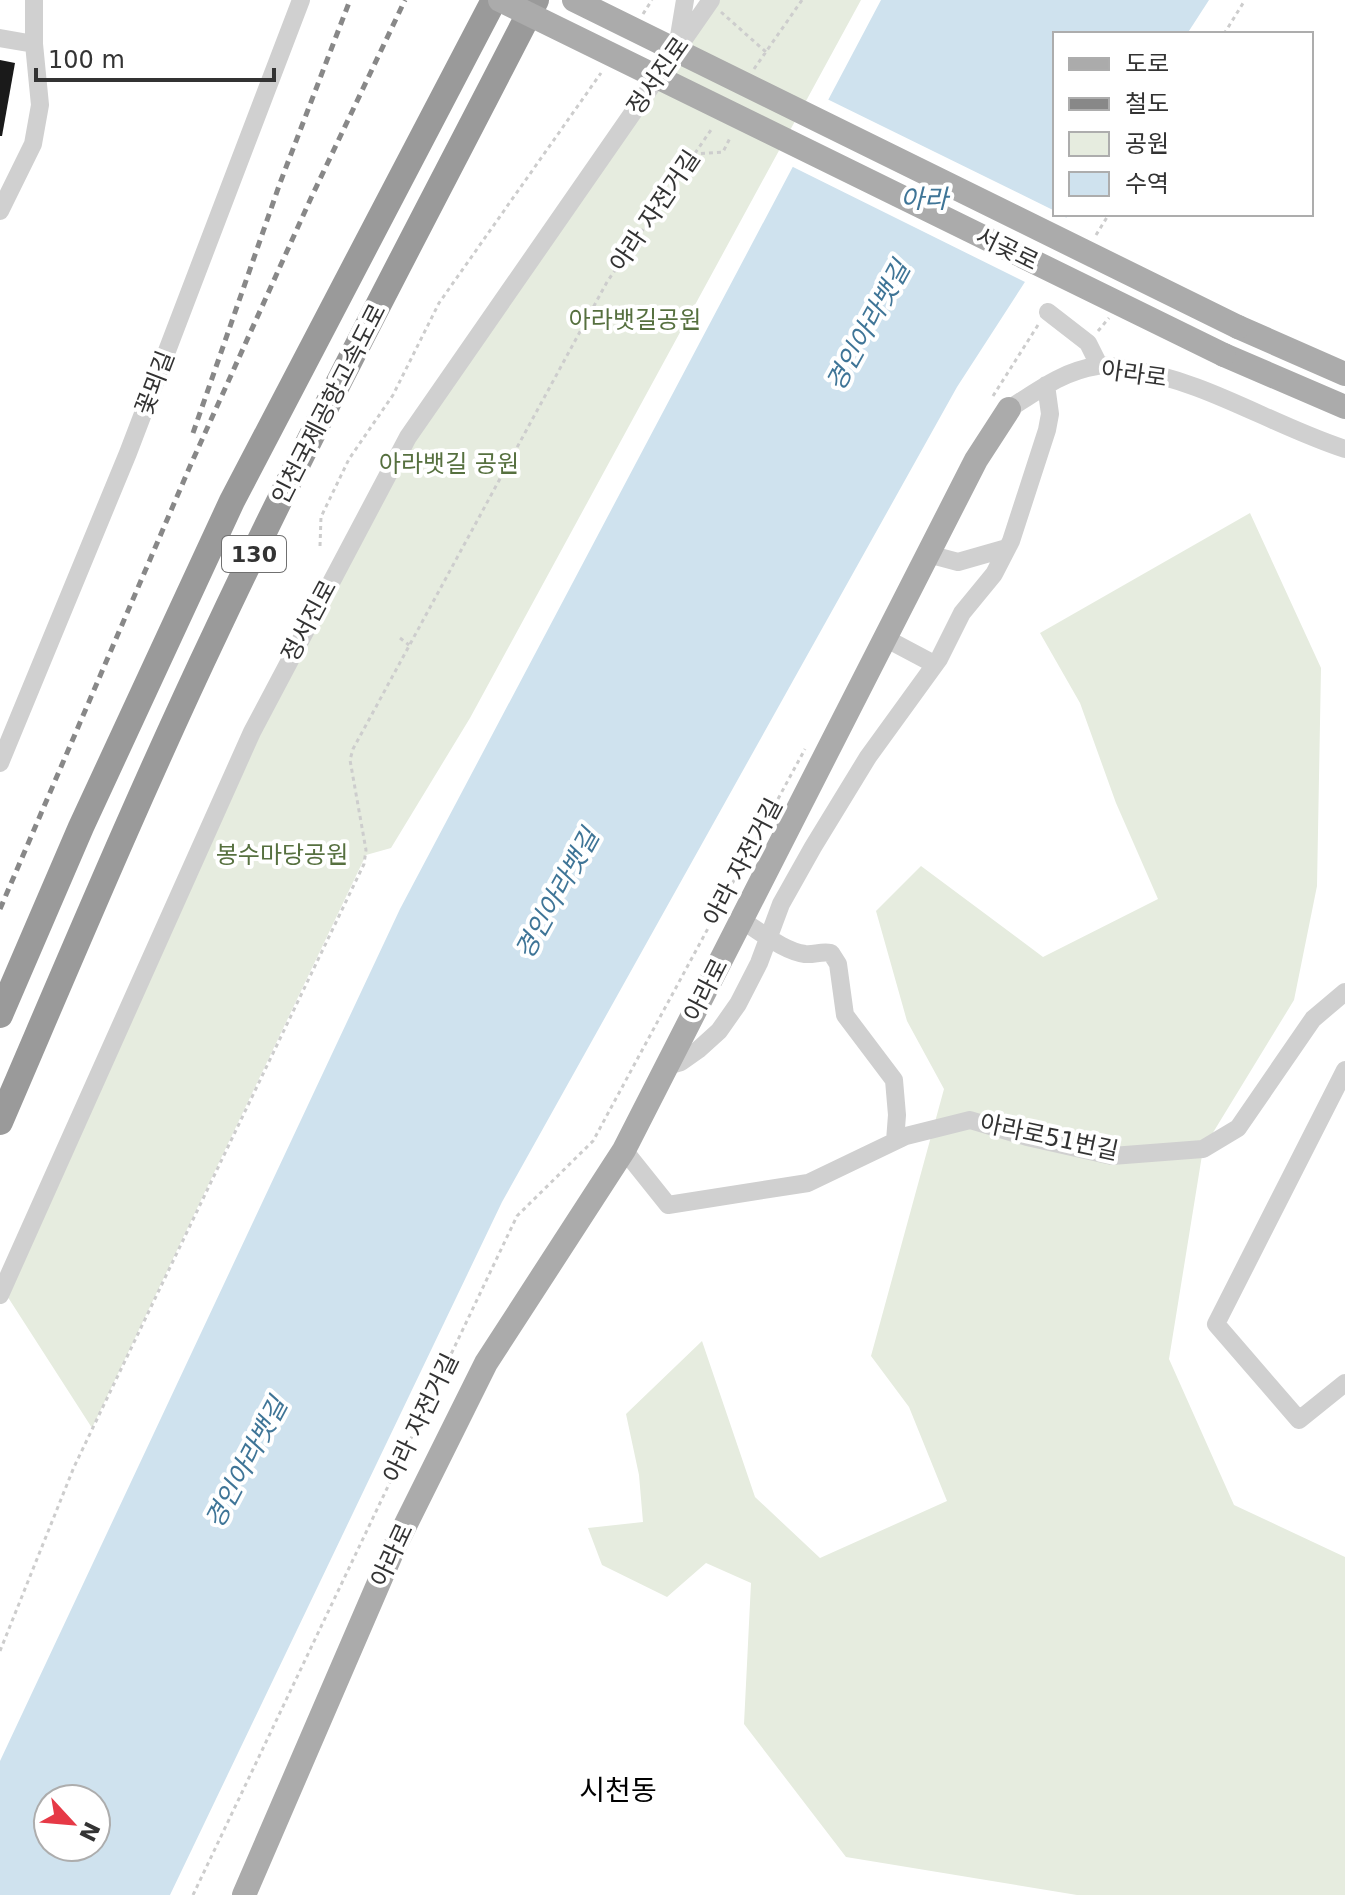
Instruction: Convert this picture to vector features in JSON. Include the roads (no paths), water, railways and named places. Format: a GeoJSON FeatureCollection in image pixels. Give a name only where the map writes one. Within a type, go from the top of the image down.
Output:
{"type":"FeatureCollection","features":[{"type":"Feature","properties":{"kind":"highway","name":"인천국제공항고속도로"},"geometry":{"type":"LineString","coordinates":[[0,1015],[81,827],[232,501],[497,0]]}},
{"type":"Feature","properties":{"kind":"highway","name":"인천국제공항고속도로"},"geometry":{"type":"LineString","coordinates":[[0,1122],[136,803],[218,627],[360,340],[536,0]]}},
{"type":"Feature","properties":{"kind":"main road","name":"서곶로"},"geometry":{"type":"LineString","coordinates":[[497,0],[1224,355],[1345,407]]}},
{"type":"Feature","properties":{"kind":"main road","name":"서곶로"},"geometry":{"type":"LineString","coordinates":[[574,0],[1238,327],[1345,374]]}},
{"type":"Feature","properties":{"kind":"main road","name":"아라로"},"geometry":{"type":"LineString","coordinates":[[244,1895],[393,1550],[486,1363],[624,1150],[976,460],[1000,405]]}},
{"type":"Feature","properties":{"kind":"street"},"geometry":{"type":"LineString","coordinates":[[0,211],[33,144],[40,105],[34,44],[34,0]]}},
{"type":"Feature","properties":{"kind":"street","name":"꽃뫼길"},"geometry":{"type":"LineString","coordinates":[[0,763],[6,732],[128,453],[301,0]]}},
{"type":"Feature","properties":{"kind":"street"},"geometry":{"type":"LineString","coordinates":[[677,49],[685,0]]}},
{"type":"Feature","properties":{"kind":"street","name":"정서진로"},"geometry":{"type":"LineString","coordinates":[[0,1295],[252,732],[408,437],[710,1]]}},
{"type":"Feature","properties":{"kind":"street"},"geometry":{"type":"LineString","coordinates":[[0,38],[34,44]]}},
{"type":"Feature","properties":{"kind":"street"},"geometry":{"type":"LineString","coordinates":[[1048,312],[1088,343],[1099,365]]}},
{"type":"Feature","properties":{"kind":"street","name":"아라로"},"geometry":{"type":"LineString","coordinates":[[1000,405],[1056,378],[1099,365],[1160,374],[1210,391],[1310,438],[1345,449]]}},
{"type":"Feature","properties":{"kind":"street"},"geometry":{"type":"LineString","coordinates":[[667,1066],[681,1062],[719,1031],[745,990],[781,904],[813,847],[868,757],[934,664],[962,613],[994,574],[1007,548],[1047,430],[1050,414],[1046,385]]}},
{"type":"Feature","properties":{"kind":"street"},"geometry":{"type":"LineString","coordinates":[[928,554],[958,562],[1007,548]]}},
{"type":"Feature","properties":{"kind":"street"},"geometry":{"type":"LineString","coordinates":[[885,638],[934,664]]}},
{"type":"Feature","properties":{"kind":"street"},"geometry":{"type":"LineString","coordinates":[[741,920],[793,951],[809,955],[822,951],[831,953],[838,964],[845,1015],[894,1080],[897,1115],[895,1141]]}},
{"type":"Feature","properties":{"kind":"street","name":"아라로51번길"},"geometry":{"type":"LineString","coordinates":[[624,1150],[668,1205],[808,1183],[906,1136],[970,1120],[1027,1137],[1112,1156],[1203,1149],[1238,1128],[1313,1019],[1345,992]]}},
{"type":"Feature","properties":{"kind":"street"},"geometry":{"type":"LineString","coordinates":[[1345,1070],[1216,1324],[1299,1420],[1345,1383]]}},
{"type":"Feature","properties":{"kind":"water","name":"아라"},"geometry":{"type":"Polygon","coordinates":[[[881,0],[1209,0],[1188,32],[1053,32],[1053,216],[1068,216],[957,387],[502,1202],[170,1895],[0,1895],[0,1761],[400,909],[881,0]]]}},
{"type":"Feature","properties":{"kind":"railway"},"geometry":{"type":"LineString","coordinates":[[193,433],[280,183],[350,0]]}},
{"type":"Feature","properties":{"kind":"railway"},"geometry":{"type":"LineString","coordinates":[[0,909],[191,464],[311,198],[405,0]]}},
{"type":"Feature","properties":{"kind":"district","name":"시천동"},"geometry":{"type":"Point","coordinates":[618,1790]}},
{"type":"Feature","properties":{"kind":"park label","name":"아라뱃길공원"},"geometry":{"type":"Point","coordinates":[635,320]}},
{"type":"Feature","properties":{"kind":"park label","name":"아라뱃길 공원"},"geometry":{"type":"Point","coordinates":[449,464]}},
{"type":"Feature","properties":{"kind":"park label","name":"봉수마당공원"},"geometry":{"type":"Point","coordinates":[282,855]}},
{"type":"Feature","properties":{"kind":"water label","name":"경인아라뱃길"},"geometry":{"type":"Point","coordinates":[868,326]}},
{"type":"Feature","properties":{"kind":"water label","name":"경인아라뱃길"},"geometry":{"type":"Point","coordinates":[557,894]}},
{"type":"Feature","properties":{"kind":"water label","name":"경인아라뱃길"},"geometry":{"type":"Point","coordinates":[246,1463]}}]}
